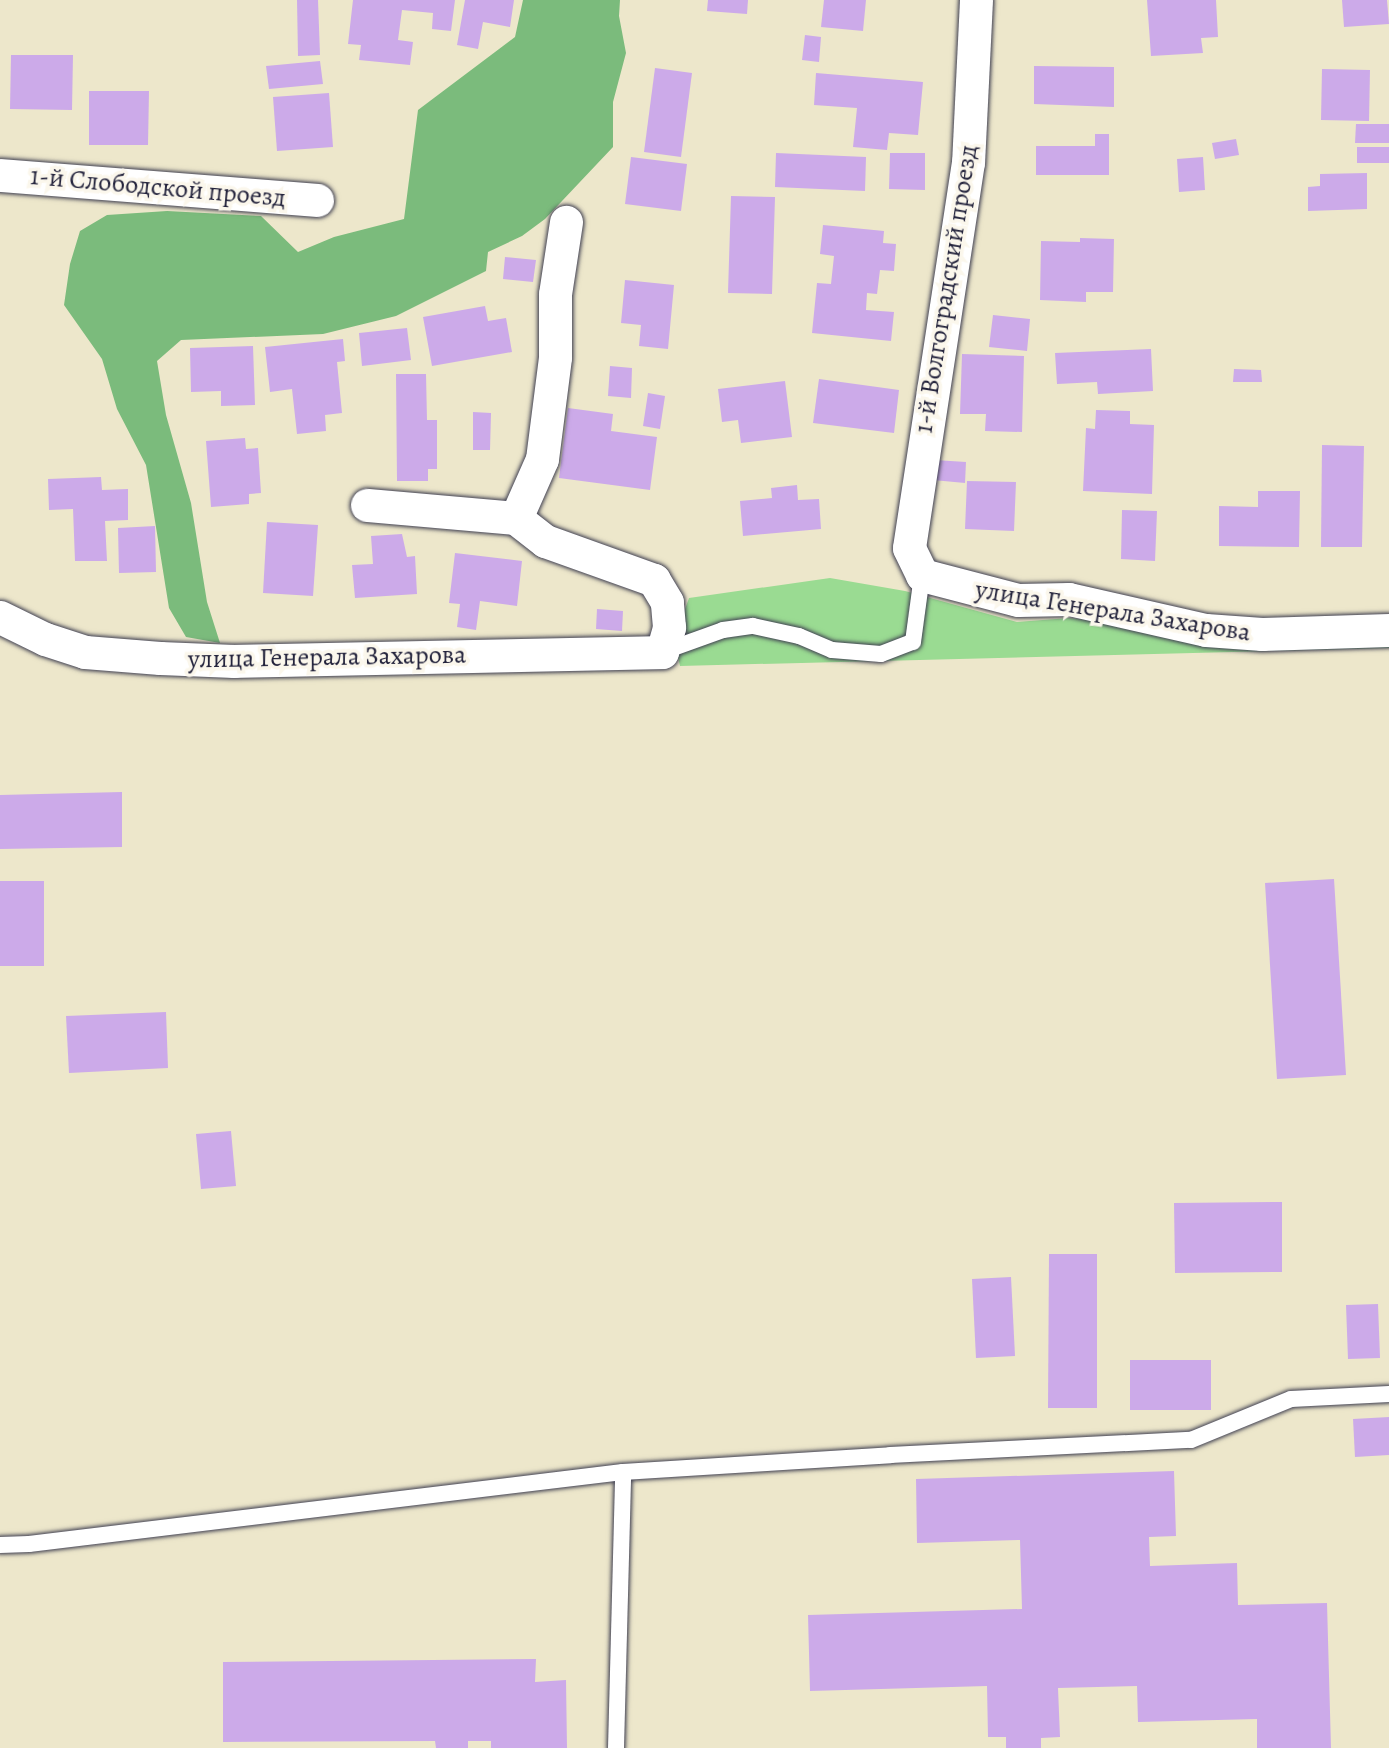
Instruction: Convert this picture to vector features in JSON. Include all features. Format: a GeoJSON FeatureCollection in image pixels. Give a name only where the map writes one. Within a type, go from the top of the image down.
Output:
{"type":"FeatureCollection","features":[{"type":"Feature","properties":{"kind":"street","name":"1-й Волгоградский проезд"},"geometry":{"type":"LineString","coordinates":[[922,575],[909,548],[968,162],[976,0]]}},
{"type":"Feature","properties":{"kind":"street","name":"1-й Слободской проезд"},"geometry":{"type":"LineString","coordinates":[[0,175],[317,200]]}},
{"type":"Feature","properties":{"kind":"street"},"geometry":{"type":"LineString","coordinates":[[516,518],[542,459],[555,358],[555,294],[566,222]]}},
{"type":"Feature","properties":{"kind":"street"},"geometry":{"type":"LineString","coordinates":[[367,505],[516,518],[545,541],[654,580],[667,602],[669,627],[662,652]]}},
{"type":"Feature","properties":{"kind":"street","name":"улица Генерала Захарова"},"geometry":{"type":"LineString","coordinates":[[922,575],[1018,600],[1069,599],[1206,630],[1275,634],[1389,629]]}},
{"type":"Feature","properties":{"kind":"street","name":"улица Генерала Захарова"},"geometry":{"type":"LineString","coordinates":[[0,617],[45,639],[85,652],[160,658],[247,661],[662,652]]}},
{"type":"Feature","properties":{"kind":"lane"},"geometry":{"type":"LineString","coordinates":[[662,652],[723,630],[752,626],[799,636],[832,650],[881,654],[913,642],[922,575]]}},
{"type":"Feature","properties":{"kind":"lane"},"geometry":{"type":"LineString","coordinates":[[0,1545],[29,1544],[623,1472],[1191,1440],[1291,1399],[1389,1394]]}},
{"type":"Feature","properties":{"kind":"lane"},"geometry":{"type":"LineString","coordinates":[[616,1748],[623,1472]]}},
{"type":"Feature","properties":{"kind":"green space"},"geometry":{"type":"Polygon","coordinates":[[[523,0],[620,0],[619,16],[626,53],[613,102],[613,147],[545,219],[522,236],[488,252],[486,271],[396,316],[323,334],[181,340],[157,361],[166,415],[191,503],[207,602],[220,643],[186,637],[169,608],[146,465],[117,409],[102,359],[64,305],[70,264],[80,231],[107,215],[167,211],[261,216],[298,252],[334,237],[404,219],[418,110],[515,37],[523,0]]]}},
{"type":"Feature","properties":{"kind":"green space"},"geometry":{"type":"Polygon","coordinates":[[[830,578],[905,591],[1017,622],[1069,618],[1110,622],[1156,636],[1199,643],[1389,640],[1389,648],[680,666],[674,640],[689,598],[830,578]]]}},
{"type":"Feature","properties":{"kind":"building"},"geometry":{"type":"Polygon","coordinates":[[[297,0],[318,0],[320,55],[298,56],[297,0]]]}},
{"type":"Feature","properties":{"kind":"building"},"geometry":{"type":"Polygon","coordinates":[[[353,0],[455,0],[451,31],[432,29],[433,13],[402,10],[398,40],[413,42],[410,65],[359,60],[361,45],[348,44],[353,0]]]}},
{"type":"Feature","properties":{"kind":"building"},"geometry":{"type":"Polygon","coordinates":[[[465,0],[514,0],[510,27],[483,22],[478,49],[457,45],[465,0]]]}},
{"type":"Feature","properties":{"kind":"building"},"geometry":{"type":"Polygon","coordinates":[[[708,0],[748,0],[747,14],[707,11],[708,0]]]}},
{"type":"Feature","properties":{"kind":"building"},"geometry":{"type":"Polygon","coordinates":[[[824,0],[866,0],[863,31],[821,27],[824,0]]]}},
{"type":"Feature","properties":{"kind":"building"},"geometry":{"type":"Polygon","coordinates":[[[1147,0],[1216,0],[1218,37],[1201,38],[1203,53],[1151,56],[1147,0]]]}},
{"type":"Feature","properties":{"kind":"building"},"geometry":{"type":"Polygon","coordinates":[[[1342,0],[1387,0],[1389,24],[1344,27],[1342,0]]]}},
{"type":"Feature","properties":{"kind":"building"},"geometry":{"type":"Polygon","coordinates":[[[805,35],[821,37],[819,62],[802,60],[805,35]]]}},
{"type":"Feature","properties":{"kind":"building"},"geometry":{"type":"Polygon","coordinates":[[[11,55],[73,55],[72,110],[10,109],[11,55]]]}},
{"type":"Feature","properties":{"kind":"building"},"geometry":{"type":"Polygon","coordinates":[[[320,61],[323,84],[269,89],[266,66],[320,61]]]}},
{"type":"Feature","properties":{"kind":"building"},"geometry":{"type":"Polygon","coordinates":[[[1034,66],[1114,67],[1114,107],[1034,104],[1034,66]]]}},
{"type":"Feature","properties":{"kind":"building"},"geometry":{"type":"Polygon","coordinates":[[[655,68],[692,73],[681,157],[644,152],[655,68]]]}},
{"type":"Feature","properties":{"kind":"building"},"geometry":{"type":"Polygon","coordinates":[[[1322,69],[1370,70],[1369,121],[1321,120],[1322,69]]]}},
{"type":"Feature","properties":{"kind":"building"},"geometry":{"type":"Polygon","coordinates":[[[816,73],[923,82],[918,135],[889,133],[887,150],[853,147],[857,108],[814,105],[816,73]]]}},
{"type":"Feature","properties":{"kind":"building"},"geometry":{"type":"Polygon","coordinates":[[[89,91],[149,91],[148,145],[89,145],[89,91]]]}},
{"type":"Feature","properties":{"kind":"building"},"geometry":{"type":"Polygon","coordinates":[[[329,93],[333,147],[277,151],[273,97],[329,93]]]}},
{"type":"Feature","properties":{"kind":"building"},"geometry":{"type":"Polygon","coordinates":[[[1356,124],[1389,124],[1389,143],[1355,143],[1356,124]]]}},
{"type":"Feature","properties":{"kind":"building"},"geometry":{"type":"Polygon","coordinates":[[[1095,134],[1109,134],[1109,175],[1036,175],[1036,146],[1095,146],[1095,134]]]}},
{"type":"Feature","properties":{"kind":"building"},"geometry":{"type":"Polygon","coordinates":[[[1236,139],[1239,155],[1215,159],[1212,143],[1236,139]]]}},
{"type":"Feature","properties":{"kind":"building"},"geometry":{"type":"Polygon","coordinates":[[[1357,147],[1389,147],[1389,163],[1357,163],[1357,147]]]}},
{"type":"Feature","properties":{"kind":"building"},"geometry":{"type":"Polygon","coordinates":[[[776,153],[866,157],[865,191],[775,187],[776,153]]]}},
{"type":"Feature","properties":{"kind":"building"},"geometry":{"type":"Polygon","coordinates":[[[890,153],[925,153],[925,190],[889,189],[890,153]]]}},
{"type":"Feature","properties":{"kind":"building"},"geometry":{"type":"Polygon","coordinates":[[[631,157],[687,164],[681,211],[625,204],[631,157]]]}},
{"type":"Feature","properties":{"kind":"building"},"geometry":{"type":"Polygon","coordinates":[[[1203,157],[1205,190],[1179,192],[1177,159],[1203,157]]]}},
{"type":"Feature","properties":{"kind":"building"},"geometry":{"type":"Polygon","coordinates":[[[1367,173],[1367,209],[1308,211],[1308,187],[1320,186],[1320,174],[1367,173]]]}},
{"type":"Feature","properties":{"kind":"building"},"geometry":{"type":"Polygon","coordinates":[[[731,196],[775,197],[772,294],[728,293],[731,196]]]}},
{"type":"Feature","properties":{"kind":"building"},"geometry":{"type":"Polygon","coordinates":[[[823,225],[884,231],[883,243],[896,244],[894,271],[880,270],[877,294],[867,293],[866,310],[894,312],[891,341],[812,333],[817,283],[831,284],[834,256],[820,254],[823,225]]]}},
{"type":"Feature","properties":{"kind":"building"},"geometry":{"type":"Polygon","coordinates":[[[1080,238],[1114,239],[1113,292],[1086,292],[1086,302],[1040,300],[1041,241],[1080,242],[1080,238]]]}},
{"type":"Feature","properties":{"kind":"building"},"geometry":{"type":"Polygon","coordinates":[[[505,257],[536,260],[533,282],[503,279],[505,257]]]}},
{"type":"Feature","properties":{"kind":"building"},"geometry":{"type":"Polygon","coordinates":[[[625,280],[674,285],[668,349],[639,346],[641,325],[621,323],[625,280]]]}},
{"type":"Feature","properties":{"kind":"building"},"geometry":{"type":"Polygon","coordinates":[[[485,306],[488,321],[506,318],[512,352],[432,366],[423,317],[485,306]]]}},
{"type":"Feature","properties":{"kind":"building"},"geometry":{"type":"Polygon","coordinates":[[[993,315],[1030,319],[1027,351],[989,347],[993,315]]]}},
{"type":"Feature","properties":{"kind":"building"},"geometry":{"type":"Polygon","coordinates":[[[407,328],[411,360],[362,366],[359,333],[407,328]]]}},
{"type":"Feature","properties":{"kind":"building"},"geometry":{"type":"Polygon","coordinates":[[[343,339],[345,361],[337,362],[342,413],[325,415],[326,431],[297,434],[292,389],[270,392],[265,347],[343,339]]]}},
{"type":"Feature","properties":{"kind":"building"},"geometry":{"type":"Polygon","coordinates":[[[253,346],[255,405],[221,406],[221,391],[191,392],[190,348],[253,346]]]}},
{"type":"Feature","properties":{"kind":"building"},"geometry":{"type":"Polygon","coordinates":[[[1151,349],[1153,391],[1098,394],[1097,382],[1057,384],[1055,353],[1151,349]]]}},
{"type":"Feature","properties":{"kind":"building"},"geometry":{"type":"Polygon","coordinates":[[[962,354],[1024,356],[1022,432],[985,431],[986,414],[960,414],[962,354]]]}},
{"type":"Feature","properties":{"kind":"building"},"geometry":{"type":"Polygon","coordinates":[[[610,366],[632,368],[631,398],[608,396],[610,366]]]}},
{"type":"Feature","properties":{"kind":"building"},"geometry":{"type":"Polygon","coordinates":[[[1234,369],[1261,370],[1262,382],[1233,382],[1234,369]]]}},
{"type":"Feature","properties":{"kind":"building"},"geometry":{"type":"Polygon","coordinates":[[[396,374],[426,374],[427,420],[437,420],[437,469],[428,469],[428,481],[397,481],[396,374]]]}},
{"type":"Feature","properties":{"kind":"building"},"geometry":{"type":"Polygon","coordinates":[[[819,379],[899,390],[894,433],[813,423],[819,379]]]}},
{"type":"Feature","properties":{"kind":"building"},"geometry":{"type":"Polygon","coordinates":[[[785,381],[792,437],[741,443],[738,420],[722,422],[718,389],[785,381]]]}},
{"type":"Feature","properties":{"kind":"building"},"geometry":{"type":"Polygon","coordinates":[[[648,393],[665,396],[660,429],[643,426],[648,393]]]}},
{"type":"Feature","properties":{"kind":"building"},"geometry":{"type":"Polygon","coordinates":[[[568,408],[613,414],[611,431],[657,437],[650,490],[559,478],[568,408]]]}},
{"type":"Feature","properties":{"kind":"building"},"geometry":{"type":"Polygon","coordinates":[[[1096,410],[1130,411],[1130,424],[1154,425],[1152,494],[1083,491],[1086,428],[1095,429],[1096,410]]]}},
{"type":"Feature","properties":{"kind":"building"},"geometry":{"type":"Polygon","coordinates":[[[473,412],[491,413],[490,450],[473,450],[473,412]]]}},
{"type":"Feature","properties":{"kind":"building"},"geometry":{"type":"Polygon","coordinates":[[[245,438],[246,449],[258,448],[261,493],[249,494],[249,504],[211,507],[206,441],[245,438]]]}},
{"type":"Feature","properties":{"kind":"building"},"geometry":{"type":"Polygon","coordinates":[[[1322,445],[1364,446],[1362,547],[1321,547],[1322,445]]]}},
{"type":"Feature","properties":{"kind":"building"},"geometry":{"type":"Polygon","coordinates":[[[935,460],[966,462],[965,483],[933,480],[935,460]]]}},
{"type":"Feature","properties":{"kind":"building"},"geometry":{"type":"Polygon","coordinates":[[[101,477],[102,490],[128,489],[128,520],[105,521],[107,561],[75,561],[73,509],[49,510],[48,479],[101,477]]]}},
{"type":"Feature","properties":{"kind":"building"},"geometry":{"type":"Polygon","coordinates":[[[967,481],[1016,482],[1014,531],[965,529],[967,481]]]}},
{"type":"Feature","properties":{"kind":"building"},"geometry":{"type":"Polygon","coordinates":[[[797,485],[798,500],[819,499],[821,529],[743,536],[740,501],[772,498],[771,488],[797,485]]]}},
{"type":"Feature","properties":{"kind":"building"},"geometry":{"type":"Polygon","coordinates":[[[1258,491],[1300,491],[1299,547],[1219,546],[1219,506],[1258,507],[1258,491]]]}},
{"type":"Feature","properties":{"kind":"building"},"geometry":{"type":"Polygon","coordinates":[[[1122,510],[1157,511],[1155,561],[1121,559],[1122,510]]]}},
{"type":"Feature","properties":{"kind":"building"},"geometry":{"type":"Polygon","coordinates":[[[267,522],[318,525],[313,596],[263,593],[267,522]]]}},
{"type":"Feature","properties":{"kind":"building"},"geometry":{"type":"Polygon","coordinates":[[[155,526],[156,572],[119,573],[118,528],[155,526]]]}},
{"type":"Feature","properties":{"kind":"building"},"geometry":{"type":"Polygon","coordinates":[[[402,534],[407,557],[415,556],[417,594],[355,598],[352,565],[373,564],[371,536],[402,534]]]}},
{"type":"Feature","properties":{"kind":"building"},"geometry":{"type":"Polygon","coordinates":[[[455,553],[522,561],[517,606],[480,601],[476,630],[457,627],[460,604],[449,603],[455,553]]]}},
{"type":"Feature","properties":{"kind":"building"},"geometry":{"type":"Polygon","coordinates":[[[597,609],[623,611],[622,631],[596,629],[597,609]]]}},
{"type":"Feature","properties":{"kind":"building"},"geometry":{"type":"Polygon","coordinates":[[[122,792],[122,847],[0,849],[0,795],[122,792]]]}},
{"type":"Feature","properties":{"kind":"building"},"geometry":{"type":"Polygon","coordinates":[[[1334,879],[1346,1075],[1277,1079],[1265,883],[1334,879]]]}},
{"type":"Feature","properties":{"kind":"building"},"geometry":{"type":"Polygon","coordinates":[[[0,881],[44,881],[44,966],[0,966],[0,881]]]}},
{"type":"Feature","properties":{"kind":"building"},"geometry":{"type":"Polygon","coordinates":[[[166,1012],[168,1068],[69,1073],[66,1016],[166,1012]]]}},
{"type":"Feature","properties":{"kind":"building"},"geometry":{"type":"Polygon","coordinates":[[[231,1131],[236,1186],[201,1189],[196,1134],[231,1131]]]}},
{"type":"Feature","properties":{"kind":"building"},"geometry":{"type":"Polygon","coordinates":[[[1282,1202],[1282,1272],[1175,1273],[1174,1203],[1282,1202]]]}},
{"type":"Feature","properties":{"kind":"building"},"geometry":{"type":"Polygon","coordinates":[[[1049,1254],[1097,1254],[1097,1408],[1048,1408],[1049,1254]]]}},
{"type":"Feature","properties":{"kind":"building"},"geometry":{"type":"Polygon","coordinates":[[[1011,1277],[1015,1356],[976,1358],[972,1279],[1011,1277]]]}},
{"type":"Feature","properties":{"kind":"building"},"geometry":{"type":"Polygon","coordinates":[[[1378,1304],[1380,1358],[1348,1359],[1346,1305],[1378,1304]]]}},
{"type":"Feature","properties":{"kind":"building"},"geometry":{"type":"Polygon","coordinates":[[[1130,1360],[1211,1360],[1211,1410],[1130,1410],[1130,1360]]]}},
{"type":"Feature","properties":{"kind":"building"},"geometry":{"type":"Polygon","coordinates":[[[1389,1417],[1389,1455],[1355,1457],[1353,1419],[1389,1417]]]}},
{"type":"Feature","properties":{"kind":"building"},"geometry":{"type":"Polygon","coordinates":[[[1174,1471],[1176,1536],[1149,1537],[1150,1566],[1237,1563],[1238,1605],[1327,1603],[1331,1748],[1257,1748],[1257,1719],[1138,1722],[1137,1686],[1058,1688],[1060,1737],[1041,1738],[1041,1748],[1006,1748],[1006,1737],[988,1737],[987,1686],[810,1691],[808,1615],[1022,1609],[1020,1540],[917,1543],[916,1479],[1174,1471]]]}},
{"type":"Feature","properties":{"kind":"building"},"geometry":{"type":"Polygon","coordinates":[[[536,1659],[535,1682],[566,1680],[567,1748],[491,1748],[491,1741],[468,1741],[468,1748],[436,1748],[435,1741],[223,1742],[223,1662],[536,1659]]]}}]}
